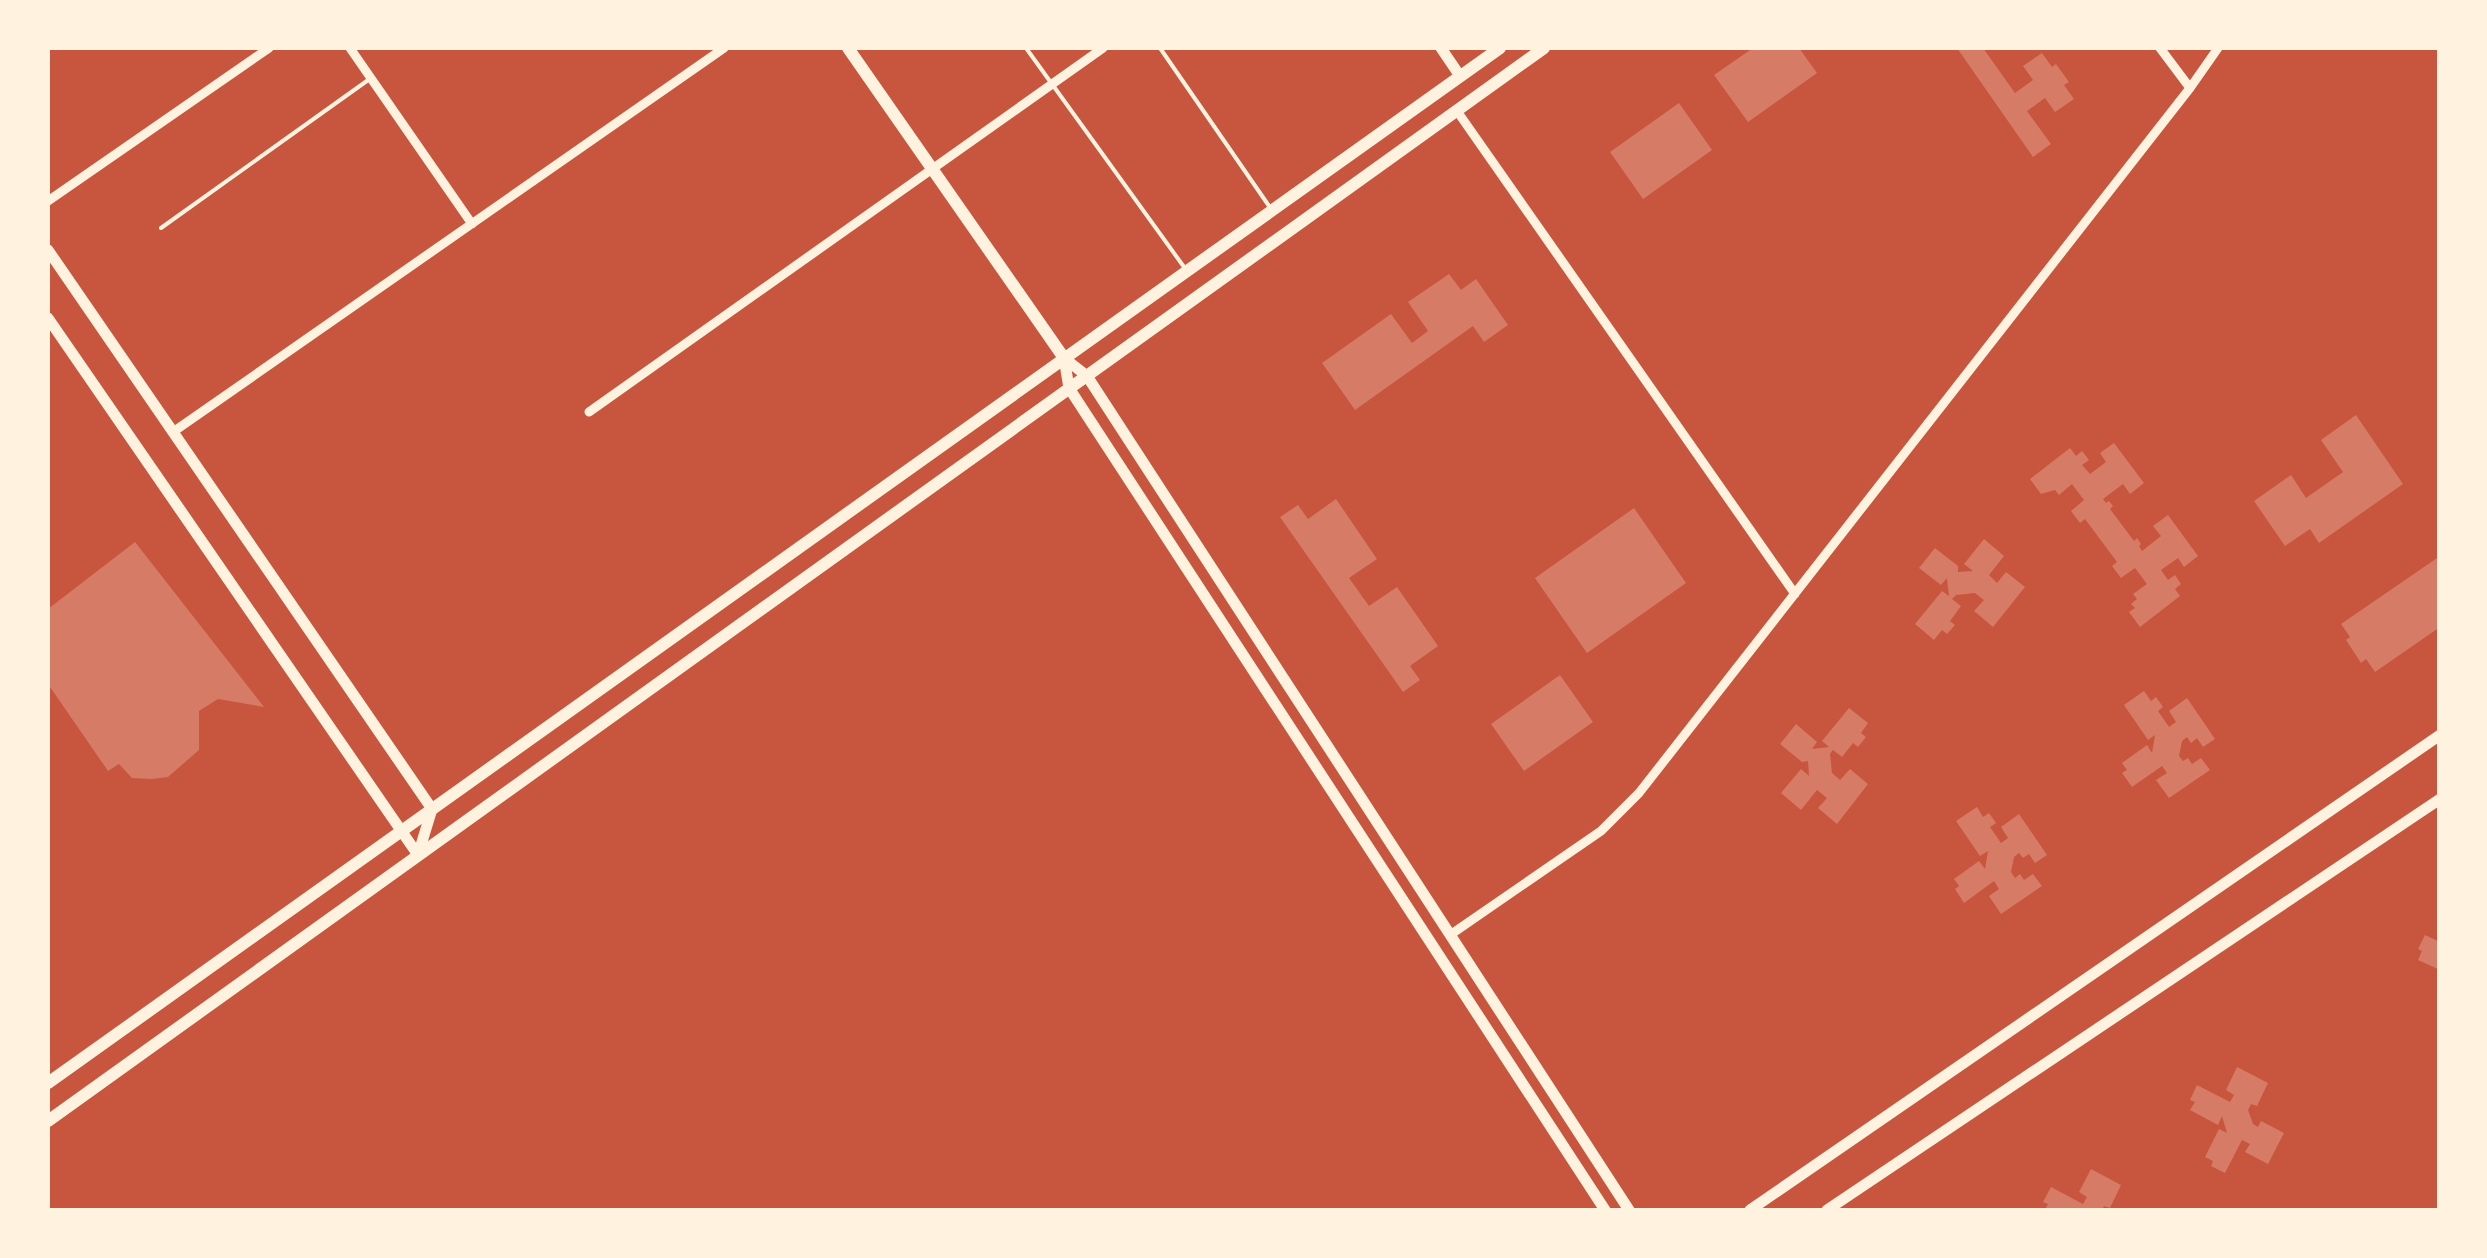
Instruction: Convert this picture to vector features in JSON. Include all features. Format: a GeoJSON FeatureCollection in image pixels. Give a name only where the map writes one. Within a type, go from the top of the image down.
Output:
{"type":"FeatureCollection","features":[{"type":"Feature","properties":{"kind":"main road"},"geometry":{"type":"LineString","coordinates":[[848,48],[1064,358]]}},
{"type":"Feature","properties":{"kind":"main road"},"geometry":{"type":"LineString","coordinates":[[48,1083],[1500,48]]}},
{"type":"Feature","properties":{"kind":"main road"},"geometry":{"type":"LineString","coordinates":[[48,1122],[1544,48]]}},
{"type":"Feature","properties":{"kind":"street"},"geometry":{"type":"LineString","coordinates":[[48,201],[269,48]]}},
{"type":"Feature","properties":{"kind":"street"},"geometry":{"type":"LineString","coordinates":[[350,48],[472,224]]}},
{"type":"Feature","properties":{"kind":"street"},"geometry":{"type":"LineString","coordinates":[[173,432],[724,48]]}},
{"type":"Feature","properties":{"kind":"street"},"geometry":{"type":"LineString","coordinates":[[589,412],[1103,48]]}},
{"type":"Feature","properties":{"kind":"street"},"geometry":{"type":"LineString","coordinates":[[1441,48],[1460,76]]}},
{"type":"Feature","properties":{"kind":"street"},"geometry":{"type":"LineString","coordinates":[[2160,48],[2190,88]]}},
{"type":"Feature","properties":{"kind":"street"},"geometry":{"type":"LineString","coordinates":[[1450,935],[1602,831],[1639,794],[2218,48]]}},
{"type":"Feature","properties":{"kind":"street"},"geometry":{"type":"LineString","coordinates":[[1456,110],[1795,594]]}},
{"type":"Feature","properties":{"kind":"street"},"geometry":{"type":"LineString","coordinates":[[48,250],[432,809],[418,856]]}},
{"type":"Feature","properties":{"kind":"street"},"geometry":{"type":"LineString","coordinates":[[48,318],[418,856]]}},
{"type":"Feature","properties":{"kind":"street"},"geometry":{"type":"LineString","coordinates":[[1064,358],[1087,376],[1629,1209]]}},
{"type":"Feature","properties":{"kind":"street"},"geometry":{"type":"LineString","coordinates":[[1064,358],[1069,388],[1602,1208]]}},
{"type":"Feature","properties":{"kind":"street"},"geometry":{"type":"LineString","coordinates":[[1750,1210],[2440,735]]}},
{"type":"Feature","properties":{"kind":"street"},"geometry":{"type":"LineString","coordinates":[[1827,1210],[2440,800]]}},
{"type":"Feature","properties":{"kind":"lane"},"geometry":{"type":"LineString","coordinates":[[1026,48],[1186,271]]}},
{"type":"Feature","properties":{"kind":"lane"},"geometry":{"type":"LineString","coordinates":[[1160,48],[1272,210]]}},
{"type":"Feature","properties":{"kind":"lane"},"geometry":{"type":"LineString","coordinates":[[161,228],[370,78]]}},
{"type":"Feature","properties":{"kind":"building"},"geometry":{"type":"Polygon","coordinates":[[[1753,48],[1799,48],[1817,73],[1748,122],[1714,75],[1753,48]]]}},
{"type":"Feature","properties":{"kind":"building"},"geometry":{"type":"Polygon","coordinates":[[[1957,48],[1983,48],[2015,93],[2033,80],[2023,66],[2042,53],[2052,67],[2056,64],[2069,82],[2064,85],[2074,99],[2055,112],[2045,98],[2027,111],[2051,144],[2033,157],[1957,48]]]}},
{"type":"Feature","properties":{"kind":"building"},"geometry":{"type":"Polygon","coordinates":[[[1679,103],[1712,150],[1643,199],[1610,152],[1679,103]]]}},
{"type":"Feature","properties":{"kind":"building"},"geometry":{"type":"Polygon","coordinates":[[[1449,274],[1461,290],[1476,279],[1508,325],[1484,342],[1473,326],[1355,410],[1322,363],[1391,314],[1412,343],[1428,331],[1408,302],[1449,274]]]}},
{"type":"Feature","properties":{"kind":"building"},"geometry":{"type":"Polygon","coordinates":[[[2356,415],[2403,484],[2319,543],[2310,529],[2285,546],[2254,501],[2291,475],[2306,498],[2343,472],[2321,440],[2356,415]]]}},
{"type":"Feature","properties":{"kind":"building"},"geometry":{"type":"Polygon","coordinates":[[[2114,443],[2144,483],[2130,494],[2123,484],[2103,499],[2113,506],[2110,509],[2134,541],[2137,538],[2142,551],[2161,536],[2153,526],[2168,515],[2198,556],[2184,567],[2178,558],[2161,570],[2168,580],[2175,575],[2181,584],[2175,589],[2180,596],[2140,627],[2129,612],[2135,608],[2131,604],[2137,599],[2133,594],[2147,584],[2135,568],[2121,578],[2112,566],[2117,562],[2085,519],[2080,523],[2071,511],[2084,500],[2072,484],[2059,495],[2055,490],[2041,494],[2030,479],[2070,448],[2076,456],[2082,451],[2089,460],[2082,465],[2090,474],[2106,462],[2100,453],[2114,443]]]}},
{"type":"Feature","properties":{"kind":"building"},"geometry":{"type":"Polygon","coordinates":[[[1336,499],[1377,559],[1349,578],[1369,606],[1397,587],[1438,646],[1410,666],[1420,680],[1403,692],[1280,517],[1298,505],[1308,519],[1336,499]]]}},
{"type":"Feature","properties":{"kind":"building"},"geometry":{"type":"Polygon","coordinates":[[[1634,508],[1686,583],[1587,653],[1535,578],[1634,508]]]}},
{"type":"Feature","properties":{"kind":"building"},"geometry":{"type":"Polygon","coordinates":[[[1984,539],[2004,556],[1989,575],[1997,583],[2006,572],[2025,587],[1993,627],[1974,611],[1984,600],[1975,593],[1956,595],[1952,599],[1961,606],[1950,621],[1955,625],[1947,634],[1942,630],[1934,640],[1915,624],[1942,591],[1949,596],[1947,578],[1941,585],[1919,568],[1935,548],[1958,566],[1958,572],[1973,571],[1964,564],[1984,539]]]}},
{"type":"Feature","properties":{"kind":"building"},"geometry":{"type":"Polygon","coordinates":[[[135,542],[264,707],[218,699],[199,711],[199,750],[168,777],[152,779],[132,778],[119,764],[108,771],[48,684],[48,609],[135,542]]]}},
{"type":"Feature","properties":{"kind":"building"},"geometry":{"type":"Polygon","coordinates":[[[2440,556],[2440,627],[2375,672],[2366,659],[2361,663],[2341,624],[2440,556]]]}},
{"type":"Feature","properties":{"kind":"building"},"geometry":{"type":"Polygon","coordinates":[[[1560,675],[1593,722],[1524,771],[1491,724],[1560,675]]]}},
{"type":"Feature","properties":{"kind":"building"},"geometry":{"type":"Polygon","coordinates":[[[2144,691],[2151,701],[2156,697],[2163,707],[2158,711],[2169,727],[2176,722],[2169,711],[2187,698],[2215,739],[2203,747],[2197,738],[2191,743],[2187,737],[2182,741],[2179,756],[2183,761],[2188,758],[2192,764],[2201,758],[2210,770],[2169,798],[2156,780],[2167,773],[2162,766],[2132,787],[2122,773],[2127,770],[2122,763],[2147,745],[2152,753],[2155,735],[2148,740],[2124,705],[2144,691]]]}},
{"type":"Feature","properties":{"kind":"building"},"geometry":{"type":"Polygon","coordinates":[[[1849,708],[1868,723],[1861,733],[1866,737],[1858,747],[1853,743],[1842,757],[1833,750],[1832,773],[1840,780],[1850,769],[1868,784],[1837,824],[1818,808],[1827,798],[1817,790],[1801,810],[1781,793],[1801,769],[1809,776],[1808,761],[1802,762],[1780,744],[1796,724],[1817,742],[1812,749],[1829,747],[1822,741],[1849,708]]]}},
{"type":"Feature","properties":{"kind":"building"},"geometry":{"type":"Polygon","coordinates":[[[1977,807],[1983,817],[1989,813],[1996,823],[1990,827],[2001,843],[2008,838],[2001,827],[2019,814],[2047,855],[2035,863],[2029,854],[2014,857],[2011,872],[2015,878],[2020,874],[2024,880],[2033,874],[2042,886],[2001,914],[1989,896],[1999,889],[1994,881],[1964,903],[1955,889],[1959,886],[1954,879],[1979,861],[1985,869],[1988,851],[1980,856],[1956,821],[1977,807]]]}},
{"type":"Feature","properties":{"kind":"building"},"geometry":{"type":"Polygon","coordinates":[[[2425,935],[2440,942],[2440,970],[2418,960],[2425,935]]]}},
{"type":"Feature","properties":{"kind":"building"},"geometry":{"type":"Polygon","coordinates":[[[2237,1067],[2268,1083],[2257,1106],[2251,1104],[2248,1110],[2253,1124],[2258,1127],[2261,1121],[2284,1133],[2268,1164],[2245,1152],[2250,1144],[2242,1140],[2225,1173],[2211,1166],[2213,1161],[2205,1157],[2219,1129],[2227,1133],[2222,1116],[2218,1125],[2190,1110],[2195,1102],[2190,1100],[2197,1085],[2230,1102],[2234,1095],[2226,1090],[2237,1067]]]}},
{"type":"Feature","properties":{"kind":"building"},"geometry":{"type":"Polygon","coordinates":[[[2091,1169],[2121,1185],[2110,1208],[2045,1210],[2048,1204],[2043,1202],[2051,1187],[2083,1204],[2087,1197],[2079,1192],[2091,1169]]]}}]}
